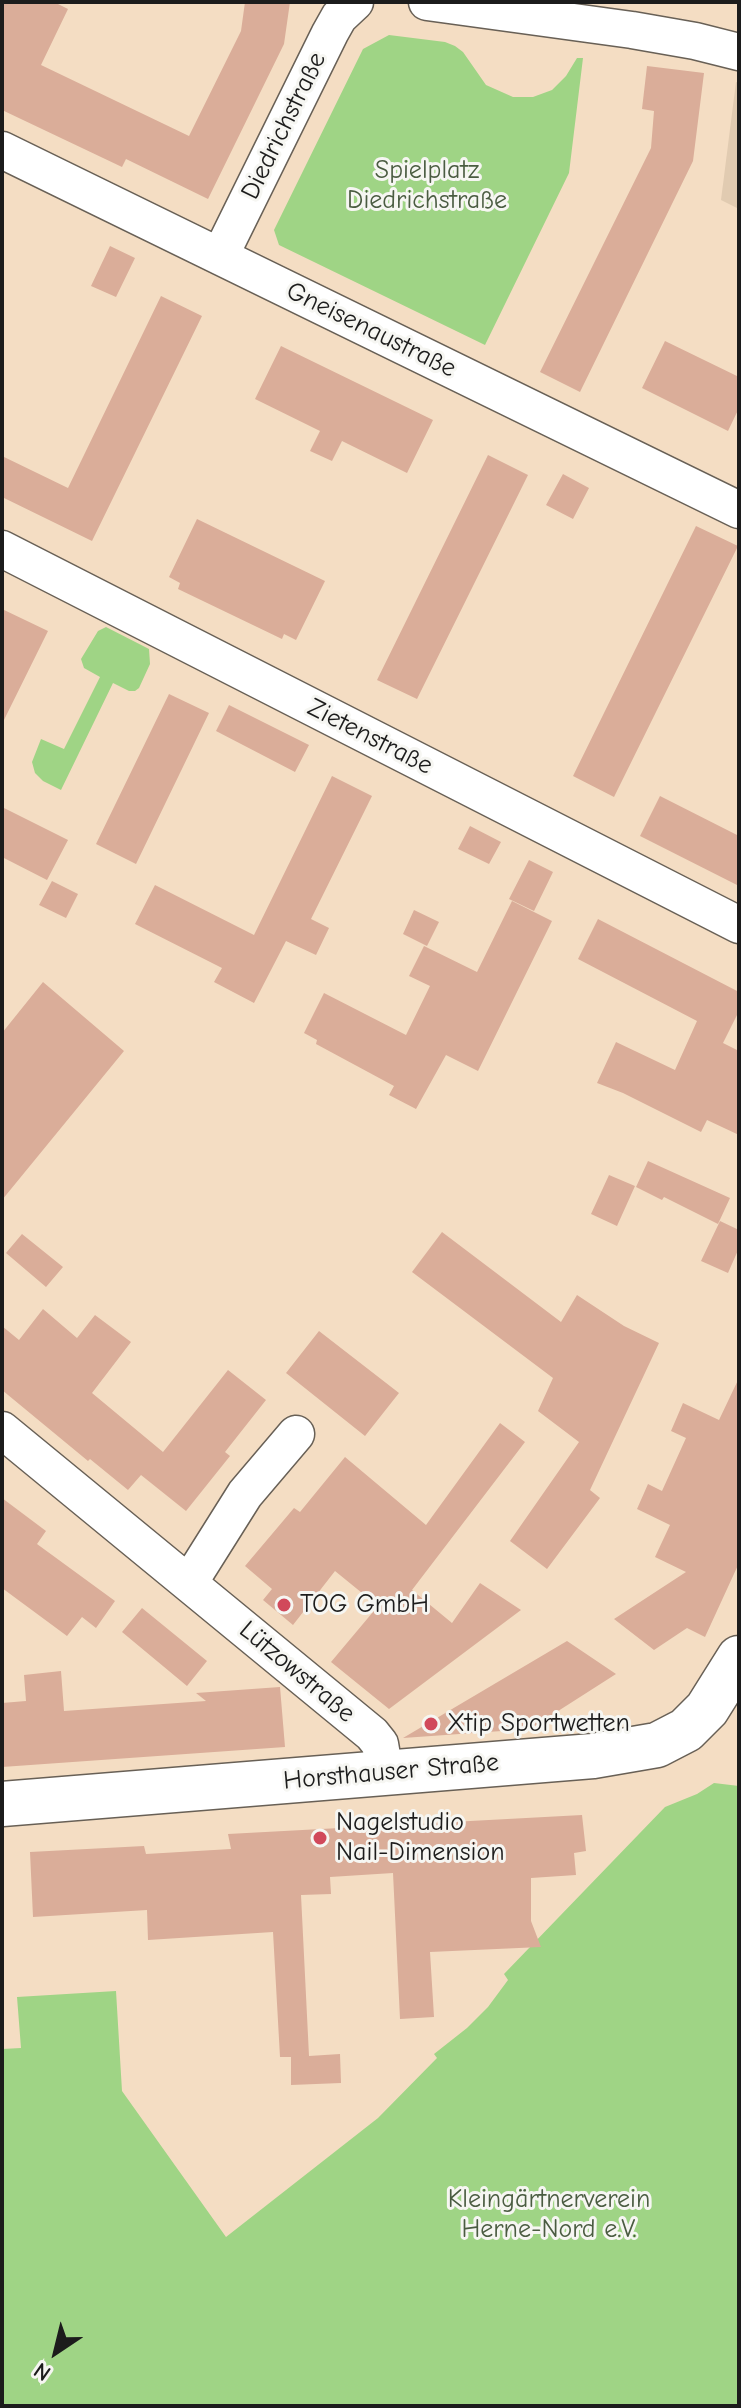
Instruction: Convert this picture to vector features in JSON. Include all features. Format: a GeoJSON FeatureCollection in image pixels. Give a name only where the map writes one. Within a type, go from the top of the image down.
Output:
{"type":"FeatureCollection","features":[{"type":"Feature","properties":{"kind":"main road","name":"Horsthauser Straße"},"geometry":{"type":"LineString","coordinates":[[2,1804],[593,1756],[657,1745],[686,1730],[707,1709],[739,1658]]}},
{"type":"Feature","properties":{"kind":"street","name":"Diedrichstraße"},"geometry":{"type":"LineString","coordinates":[[220,256],[330,33],[339,17],[355,2]]}},
{"type":"Feature","properties":{"kind":"street"},"geometry":{"type":"LineString","coordinates":[[427,2],[632,30],[739,52]]}},
{"type":"Feature","properties":{"kind":"street","name":"Gneisenaustraße"},"geometry":{"type":"LineString","coordinates":[[2,150],[739,510]]}},
{"type":"Feature","properties":{"kind":"street","name":"Zietenstraße"},"geometry":{"type":"LineString","coordinates":[[2,549],[739,925]]}},
{"type":"Feature","properties":{"kind":"street","name":"Lützowstraße"},"geometry":{"type":"LineString","coordinates":[[2,1430],[372,1734],[380,1744],[385,1773]]}},
{"type":"Feature","properties":{"kind":"street"},"geometry":{"type":"LineString","coordinates":[[189,1583],[245,1494],[296,1434]]}},
{"type":"Feature","properties":{"kind":"shaded area"},"geometry":{"type":"Polygon","coordinates":[[[736,82],[739,83],[739,209],[721,200],[736,82]]]}},
{"type":"Feature","properties":{"kind":"green space","name":"Spielplatz Diedrichstraße"},"geometry":{"type":"Polygon","coordinates":[[[389,35],[455,46],[463,52],[486,85],[513,97],[533,97],[552,90],[566,76],[577,58],[583,58],[569,173],[485,345],[279,245],[274,230],[363,49],[389,35]]]}},
{"type":"Feature","properties":{"kind":"green space"},"geometry":{"type":"Polygon","coordinates":[[[106,627],[149,649],[150,664],[135,691],[113,683],[61,790],[43,781],[35,773],[32,762],[41,739],[64,749],[100,677],[84,668],[81,659],[98,631],[106,627]]]}},
{"type":"Feature","properties":{"kind":"green space","name":"Kleingärtnerverein Herne-Nord e.V."},"geometry":{"type":"Polygon","coordinates":[[[714,1783],[739,1786],[739,2406],[2,2406],[2,2049],[21,2048],[17,1997],[116,1991],[122,2091],[226,2237],[378,2118],[437,2058],[434,2054],[488,2007],[508,1980],[504,1974],[665,1807],[697,1794],[714,1783]]]}},
{"type":"Feature","properties":{"kind":"building"},"geometry":{"type":"Polygon","coordinates":[[[2,2],[54,2],[68,9],[41,65],[189,136],[241,31],[245,2],[290,2],[284,44],[208,199],[126,159],[122,167],[2,110],[2,2]]]}},
{"type":"Feature","properties":{"kind":"building"},"geometry":{"type":"Polygon","coordinates":[[[647,66],[704,73],[693,161],[580,392],[540,372],[651,148],[654,111],[642,109],[647,66]]]}},
{"type":"Feature","properties":{"kind":"building"},"geometry":{"type":"Polygon","coordinates":[[[110,246],[135,258],[116,297],[91,286],[110,246]]]}},
{"type":"Feature","properties":{"kind":"building"},"geometry":{"type":"Polygon","coordinates":[[[161,296],[202,316],[92,541],[2,497],[2,456],[68,488],[161,296]]]}},
{"type":"Feature","properties":{"kind":"building"},"geometry":{"type":"Polygon","coordinates":[[[665,341],[739,377],[739,408],[728,431],[642,388],[665,341]]]}},
{"type":"Feature","properties":{"kind":"building"},"geometry":{"type":"Polygon","coordinates":[[[281,346],[433,420],[407,473],[342,441],[332,461],[310,451],[320,431],[255,399],[281,346]]]}},
{"type":"Feature","properties":{"kind":"building"},"geometry":{"type":"Polygon","coordinates":[[[488,455],[528,475],[417,699],[377,680],[488,455]]]}},
{"type":"Feature","properties":{"kind":"building"},"geometry":{"type":"Polygon","coordinates":[[[563,474],[589,488],[573,519],[546,505],[563,474]]]}},
{"type":"Feature","properties":{"kind":"building"},"geometry":{"type":"Polygon","coordinates":[[[197,519],[325,581],[296,640],[284,634],[282,639],[178,589],[180,583],[169,577],[197,519]]]}},
{"type":"Feature","properties":{"kind":"building"},"geometry":{"type":"Polygon","coordinates":[[[696,526],[738,546],[614,797],[573,776],[696,526]]]}},
{"type":"Feature","properties":{"kind":"building"},"geometry":{"type":"Polygon","coordinates":[[[2,609],[48,631],[2,724],[2,609]]]}},
{"type":"Feature","properties":{"kind":"building"},"geometry":{"type":"Polygon","coordinates":[[[169,694],[209,713],[136,864],[96,844],[169,694]]]}},
{"type":"Feature","properties":{"kind":"building"},"geometry":{"type":"Polygon","coordinates":[[[229,705],[309,745],[295,772],[216,731],[229,705]]]}},
{"type":"Feature","properties":{"kind":"building"},"geometry":{"type":"Polygon","coordinates":[[[332,776],[372,796],[311,919],[329,928],[316,955],[286,941],[254,1003],[214,982],[222,968],[135,924],[155,885],[254,935],[332,776]]]}},
{"type":"Feature","properties":{"kind":"building"},"geometry":{"type":"Polygon","coordinates":[[[660,796],[739,836],[739,886],[640,836],[660,796]]]}},
{"type":"Feature","properties":{"kind":"building"},"geometry":{"type":"Polygon","coordinates":[[[2,807],[68,840],[47,880],[2,857],[2,807]]]}},
{"type":"Feature","properties":{"kind":"building"},"geometry":{"type":"Polygon","coordinates":[[[470,826],[501,842],[489,864],[458,849],[470,826]]]}},
{"type":"Feature","properties":{"kind":"building"},"geometry":{"type":"Polygon","coordinates":[[[529,860],[553,872],[534,911],[509,899],[529,860]]]}},
{"type":"Feature","properties":{"kind":"building"},"geometry":{"type":"Polygon","coordinates":[[[52,881],[78,894],[66,918],[39,905],[52,881]]]}},
{"type":"Feature","properties":{"kind":"building"},"geometry":{"type":"Polygon","coordinates":[[[512,901],[552,921],[478,1071],[446,1055],[416,1109],[389,1095],[394,1086],[316,1044],[317,1040],[304,1033],[324,993],[406,1035],[430,986],[409,976],[424,946],[477,972],[512,901]]]}},
{"type":"Feature","properties":{"kind":"building"},"geometry":{"type":"Polygon","coordinates":[[[414,910],[439,922],[427,946],[403,934],[414,910]]]}},
{"type":"Feature","properties":{"kind":"building"},"geometry":{"type":"Polygon","coordinates":[[[598,919],[739,992],[739,1011],[723,1043],[739,1051],[739,1135],[707,1120],[701,1132],[597,1083],[616,1042],[675,1070],[697,1021],[578,959],[598,919]]]}},
{"type":"Feature","properties":{"kind":"building"},"geometry":{"type":"Polygon","coordinates":[[[43,982],[124,1051],[2,1200],[2,1033],[43,982]]]}},
{"type":"Feature","properties":{"kind":"building"},"geometry":{"type":"Polygon","coordinates":[[[648,1161],[730,1198],[718,1224],[664,1197],[662,1200],[636,1187],[648,1161]]]}},
{"type":"Feature","properties":{"kind":"building"},"geometry":{"type":"Polygon","coordinates":[[[609,1175],[635,1186],[617,1226],[591,1214],[609,1175]]]}},
{"type":"Feature","properties":{"kind":"building"},"geometry":{"type":"Polygon","coordinates":[[[720,1221],[739,1230],[739,1248],[728,1273],[701,1261],[720,1221]]]}},
{"type":"Feature","properties":{"kind":"building"},"geometry":{"type":"Polygon","coordinates":[[[442,1232],[561,1322],[577,1295],[624,1326],[659,1343],[590,1490],[600,1498],[547,1569],[510,1541],[579,1442],[538,1411],[553,1378],[412,1272],[442,1232]]]}},
{"type":"Feature","properties":{"kind":"building"},"geometry":{"type":"Polygon","coordinates":[[[22,1234],[63,1267],[46,1287],[6,1253],[22,1234]]]}},
{"type":"Feature","properties":{"kind":"building"},"geometry":{"type":"Polygon","coordinates":[[[43,1309],[77,1338],[95,1315],[131,1342],[92,1393],[163,1452],[228,1370],[266,1400],[225,1452],[230,1456],[186,1511],[141,1475],[128,1490],[2,1390],[2,1326],[19,1340],[43,1309]]]}},
{"type":"Feature","properties":{"kind":"building"},"geometry":{"type":"Polygon","coordinates":[[[319,1331],[399,1393],[365,1436],[286,1373],[319,1331]]]}},
{"type":"Feature","properties":{"kind":"building"},"geometry":{"type":"Polygon","coordinates":[[[739,1378],[739,1563],[705,1637],[687,1628],[654,1650],[614,1619],[686,1572],[655,1557],[670,1525],[637,1509],[648,1484],[662,1491],[686,1438],[671,1431],[683,1403],[719,1420],[739,1378]]]}},
{"type":"Feature","properties":{"kind":"building"},"geometry":{"type":"Polygon","coordinates":[[[500,1423],[525,1442],[412,1590],[452,1623],[480,1583],[521,1610],[389,1709],[331,1662],[378,1606],[335,1571],[293,1625],[263,1600],[272,1589],[245,1566],[294,1508],[300,1512],[345,1457],[426,1525],[500,1423]]]}},
{"type":"Feature","properties":{"kind":"building"},"geometry":{"type":"Polygon","coordinates":[[[2,1498],[46,1531],[37,1544],[115,1601],[96,1628],[82,1617],[67,1636],[2,1588],[2,1498]]]}},
{"type":"Feature","properties":{"kind":"building"},"geometry":{"type":"Polygon","coordinates":[[[142,1608],[207,1661],[187,1686],[122,1632],[142,1608]]]}},
{"type":"Feature","properties":{"kind":"building"},"geometry":{"type":"Polygon","coordinates":[[[567,1641],[616,1674],[530,1729],[403,1738],[567,1641]]]}},
{"type":"Feature","properties":{"kind":"building"},"geometry":{"type":"Polygon","coordinates":[[[61,1671],[64,1711],[206,1701],[196,1693],[280,1687],[285,1747],[2,1767],[2,1703],[26,1701],[24,1675],[61,1671]]]}},
{"type":"Feature","properties":{"kind":"building"},"geometry":{"type":"Polygon","coordinates":[[[582,1815],[586,1851],[574,1853],[576,1875],[531,1878],[531,1921],[541,1947],[430,1952],[434,2017],[400,2019],[393,1873],[330,1877],[331,1894],[301,1895],[309,2056],[340,2054],[341,2083],[291,2085],[291,2057],[280,2057],[273,1932],[148,1940],[147,1910],[33,1917],[30,1852],[144,1846],[146,1854],[231,1849],[228,1834],[582,1815]]]}},
{"type":"Feature","properties":{"kind":"place","name":"TOG GmbH"},"geometry":{"type":"Point","coordinates":[284,1605]}},
{"type":"Feature","properties":{"kind":"place","name":"Xtip Sportwetten"},"geometry":{"type":"Point","coordinates":[431,1724]}},
{"type":"Feature","properties":{"kind":"place","name":"Nagelstudio Nail-Dimension"},"geometry":{"type":"Point","coordinates":[320,1838]}}]}
